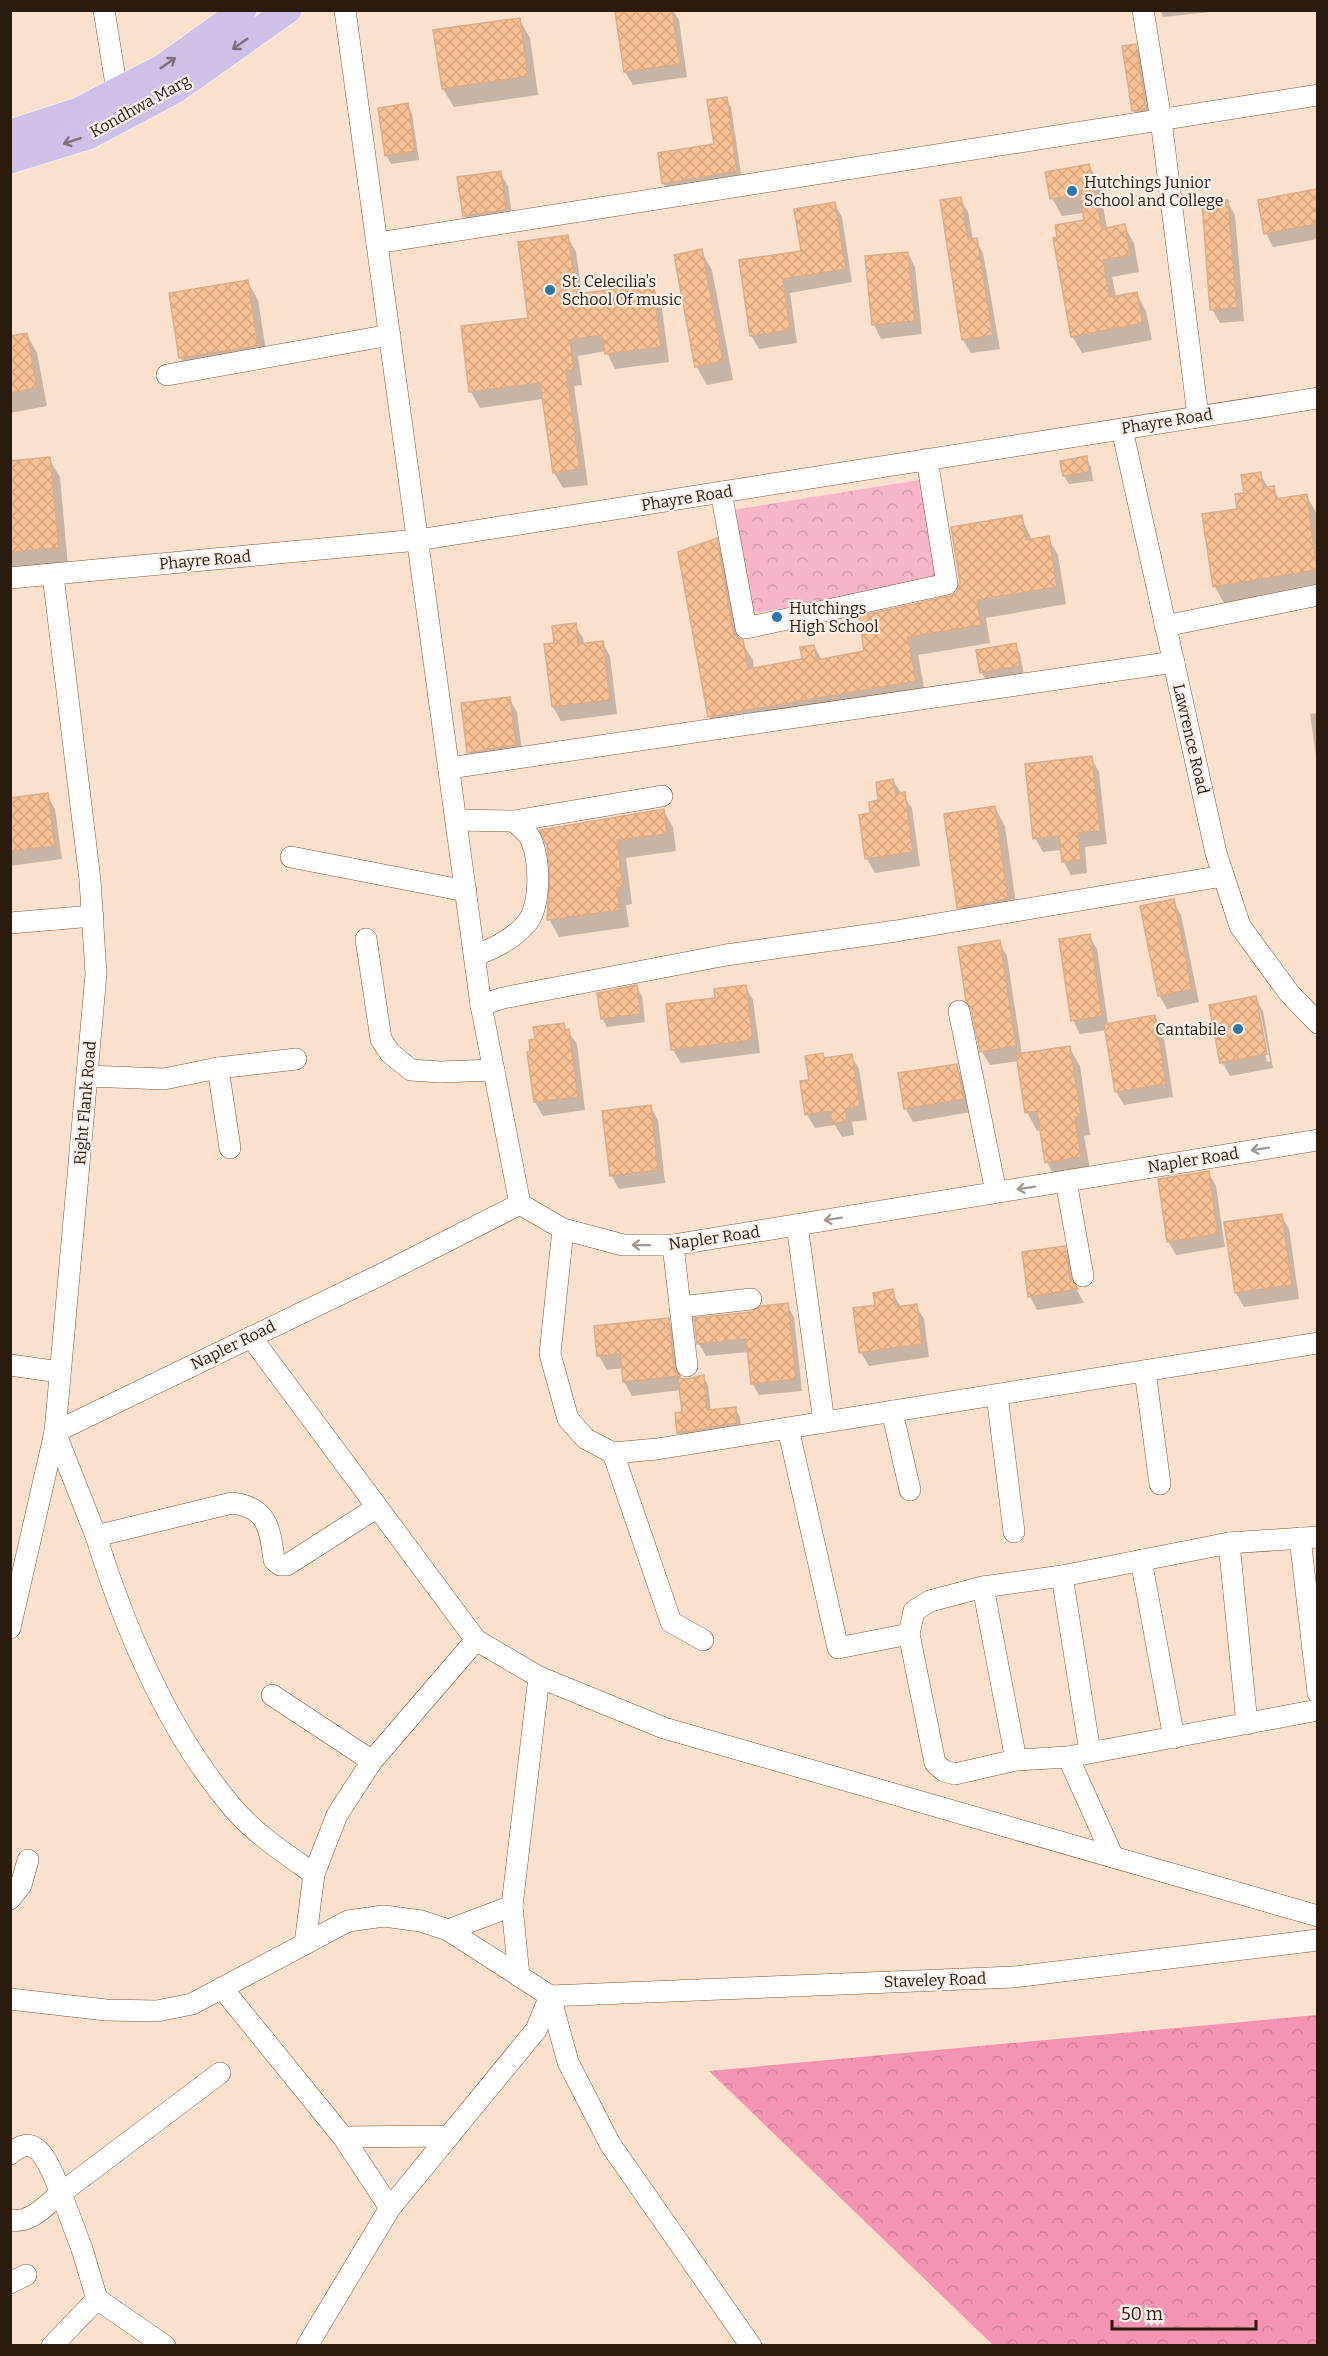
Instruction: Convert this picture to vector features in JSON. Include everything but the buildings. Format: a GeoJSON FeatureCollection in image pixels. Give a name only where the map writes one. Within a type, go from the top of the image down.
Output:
{"type":"FeatureCollection","features":[{"type":"Feature","properties":{"kind":"main road","name":"Kondhwa Marg"},"geometry":{"type":"LineString","coordinates":[[10,160],[88,136],[162,68],[243,10]]}},
{"type":"Feature","properties":{"kind":"main road","name":"Kondhwa Marg"},"geometry":{"type":"LineString","coordinates":[[10,133],[78,111],[175,90],[288,10]]}},
{"type":"Feature","properties":{"kind":"street"},"geometry":{"type":"LineString","coordinates":[[104,10],[124,102]]}},
{"type":"Feature","properties":{"kind":"street"},"geometry":{"type":"LineString","coordinates":[[345,10],[481,1005],[520,1204]]}},
{"type":"Feature","properties":{"kind":"street"},"geometry":{"type":"LineString","coordinates":[[1143,10],[1161,120],[1198,416]]}},
{"type":"Feature","properties":{"kind":"street"},"geometry":{"type":"LineString","coordinates":[[377,243],[1317,95]]}},
{"type":"Feature","properties":{"kind":"street"},"geometry":{"type":"LineString","coordinates":[[167,375],[390,335]]}},
{"type":"Feature","properties":{"kind":"street","name":"Phayre Road"},"geometry":{"type":"LineString","coordinates":[[10,578],[418,540],[1317,398]]}},
{"type":"Feature","properties":{"kind":"street","name":"Lawrence Road"},"geometry":{"type":"LineString","coordinates":[[1122,429],[1223,876],[1240,926],[1289,993],[1317,1023]]}},
{"type":"Feature","properties":{"kind":"street"},"geometry":{"type":"LineString","coordinates":[[722,492],[746,628],[947,584],[927,459]]}},
{"type":"Feature","properties":{"kind":"street","name":"Right Flank Road"},"geometry":{"type":"LineString","coordinates":[[10,1628],[13,1603],[55,1432],[96,974],[90,880],[53,575]]}},
{"type":"Feature","properties":{"kind":"street"},"geometry":{"type":"LineString","coordinates":[[1165,626],[1317,595]]}},
{"type":"Feature","properties":{"kind":"street"},"geometry":{"type":"LineString","coordinates":[[449,768],[1174,662]]}},
{"type":"Feature","properties":{"kind":"street"},"geometry":{"type":"LineString","coordinates":[[456,820],[514,821],[662,796]]}},
{"type":"Feature","properties":{"kind":"street"},"geometry":{"type":"LineString","coordinates":[[475,956],[513,937],[528,922],[536,905],[537,869],[532,840],[514,821]]}},
{"type":"Feature","properties":{"kind":"street"},"geometry":{"type":"LineString","coordinates":[[291,857],[466,891]]}},
{"type":"Feature","properties":{"kind":"street"},"geometry":{"type":"LineString","coordinates":[[481,1005],[503,998],[726,955],[896,931],[1223,876]]}},
{"type":"Feature","properties":{"kind":"street"},"geometry":{"type":"LineString","coordinates":[[10,923],[93,916]]}},
{"type":"Feature","properties":{"kind":"street"},"geometry":{"type":"LineString","coordinates":[[366,939],[381,1039],[390,1053],[411,1070],[440,1072],[494,1070]]}},
{"type":"Feature","properties":{"kind":"street"},"geometry":{"type":"LineString","coordinates":[[959,1011],[996,1192]]}},
{"type":"Feature","properties":{"kind":"street"},"geometry":{"type":"LineString","coordinates":[[87,1076],[164,1079],[218,1068],[296,1059]]}},
{"type":"Feature","properties":{"kind":"street"},"geometry":{"type":"LineString","coordinates":[[218,1068],[230,1148]]}},
{"type":"Feature","properties":{"kind":"street","name":"Napler Road"},"geometry":{"type":"LineString","coordinates":[[55,1432],[520,1204],[563,1229],[622,1245],[673,1245],[1317,1140]]}},
{"type":"Feature","properties":{"kind":"street"},"geometry":{"type":"LineString","coordinates":[[1066,1181],[1083,1276]]}},
{"type":"Feature","properties":{"kind":"street"},"geometry":{"type":"LineString","coordinates":[[797,1225],[824,1422]]}},
{"type":"Feature","properties":{"kind":"street"},"geometry":{"type":"LineString","coordinates":[[563,1229],[550,1354],[568,1419],[586,1439],[613,1453],[657,1449],[1317,1343]]}},
{"type":"Feature","properties":{"kind":"street"},"geometry":{"type":"LineString","coordinates":[[673,1245],[687,1366]]}},
{"type":"Feature","properties":{"kind":"street"},"geometry":{"type":"LineString","coordinates":[[680,1307],[751,1299]]}},
{"type":"Feature","properties":{"kind":"street"},"geometry":{"type":"LineString","coordinates":[[251,1337],[476,1640],[538,1677],[664,1728],[1317,1916]]}},
{"type":"Feature","properties":{"kind":"street"},"geometry":{"type":"LineString","coordinates":[[10,1365],[60,1372]]}},
{"type":"Feature","properties":{"kind":"street"},"geometry":{"type":"LineString","coordinates":[[1145,1371],[1160,1484]]}},
{"type":"Feature","properties":{"kind":"street"},"geometry":{"type":"LineString","coordinates":[[997,1395],[1014,1532]]}},
{"type":"Feature","properties":{"kind":"street"},"geometry":{"type":"LineString","coordinates":[[892,1412],[910,1490]]}},
{"type":"Feature","properties":{"kind":"street"},"geometry":{"type":"LineString","coordinates":[[788,1428],[838,1648],[909,1634]]}},
{"type":"Feature","properties":{"kind":"street"},"geometry":{"type":"LineString","coordinates":[[55,1432],[96,1536],[113,1590],[147,1669],[176,1723],[202,1765],[234,1808],[267,1840],[314,1874]]}},
{"type":"Feature","properties":{"kind":"street"},"geometry":{"type":"LineString","coordinates":[[613,1453],[671,1622],[703,1640]]}},
{"type":"Feature","properties":{"kind":"street"},"geometry":{"type":"LineString","coordinates":[[96,1536],[232,1503],[248,1504],[260,1513],[268,1528],[273,1544],[274,1560],[280,1565],[287,1564],[376,1508]]}},
{"type":"Feature","properties":{"kind":"street"},"geometry":{"type":"LineString","coordinates":[[1317,1693],[1309,1537],[1229,1544],[1062,1576],[983,1587],[930,1601],[914,1611],[909,1634],[935,1763],[944,1771],[955,1774],[1016,1760],[1068,1757],[1317,1710]]}},
{"type":"Feature","properties":{"kind":"street"},"geometry":{"type":"LineString","coordinates":[[1229,1544],[1247,1724]]}},
{"type":"Feature","properties":{"kind":"street"},"geometry":{"type":"LineString","coordinates":[[1142,1560],[1174,1738]]}},
{"type":"Feature","properties":{"kind":"street"},"geometry":{"type":"LineString","coordinates":[[1062,1576],[1090,1752]]}},
{"type":"Feature","properties":{"kind":"street"},"geometry":{"type":"LineString","coordinates":[[983,1587],[1016,1760]]}},
{"type":"Feature","properties":{"kind":"street"},"geometry":{"type":"LineString","coordinates":[[305,1944],[314,1874],[337,1815],[372,1761],[476,1640]]}},
{"type":"Feature","properties":{"kind":"street"},"geometry":{"type":"LineString","coordinates":[[519,1976],[512,1906],[538,1677]]}},
{"type":"Feature","properties":{"kind":"street"},"geometry":{"type":"LineString","coordinates":[[272,1695],[372,1761]]}},
{"type":"Feature","properties":{"kind":"street"},"geometry":{"type":"LineString","coordinates":[[1068,1757],[1113,1857]]}},
{"type":"Feature","properties":{"kind":"street"},"geometry":{"type":"LineString","coordinates":[[10,1899],[21,1885],[28,1860]]}},
{"type":"Feature","properties":{"kind":"street"},"geometry":{"type":"LineString","coordinates":[[448,1930],[512,1906]]}},
{"type":"Feature","properties":{"kind":"street"},"geometry":{"type":"LineString","coordinates":[[10,1999],[106,2010],[157,2011],[192,2004],[348,1922],[384,1916],[421,1921],[448,1930],[550,1996],[568,2062],[610,2144],[751,2346]]}},
{"type":"Feature","properties":{"kind":"street","name":"Staveley Road"},"geometry":{"type":"LineString","coordinates":[[550,1996],[1014,1977],[1317,1940]]}},
{"type":"Feature","properties":{"kind":"street"},"geometry":{"type":"LineString","coordinates":[[222,1988],[344,2137],[390,2208]]}},
{"type":"Feature","properties":{"kind":"street"},"geometry":{"type":"LineString","coordinates":[[308,2346],[390,2208],[536,2030],[550,1996]]}},
{"type":"Feature","properties":{"kind":"street"},"geometry":{"type":"LineString","coordinates":[[10,2220],[22,2221],[30,2217],[220,2073]]}},
{"type":"Feature","properties":{"kind":"street"},"geometry":{"type":"LineString","coordinates":[[344,2137],[449,2136]]}},
{"type":"Feature","properties":{"kind":"street"},"geometry":{"type":"LineString","coordinates":[[10,2154],[22,2146],[30,2146],[43,2155],[61,2193],[97,2299],[165,2346]]}},
{"type":"Feature","properties":{"kind":"street"},"geometry":{"type":"LineString","coordinates":[[52,2346],[97,2299]]}},
{"type":"Feature","properties":{"kind":"green space"},"geometry":{"type":"Polygon","coordinates":[[[932,478],[948,582],[748,614],[732,510],[932,478]]]}},
{"type":"Feature","properties":{"kind":"green space"},"geometry":{"type":"Polygon","coordinates":[[[1317,2015],[1317,2345],[993,2345],[709,2071],[1317,2015]]]}},
{"type":"Feature","properties":{"kind":"place","name":"Hutchings Junior School and College"},"geometry":{"type":"Point","coordinates":[1072,191]}},
{"type":"Feature","properties":{"kind":"place","name":"St. Celecilia's School Of music"},"geometry":{"type":"Point","coordinates":[550,290]}},
{"type":"Feature","properties":{"kind":"place","name":"Hutchings High School"},"geometry":{"type":"Point","coordinates":[777,617]}},
{"type":"Feature","properties":{"kind":"place","name":"Cantabile"},"geometry":{"type":"Point","coordinates":[1238,1029]}}]}
